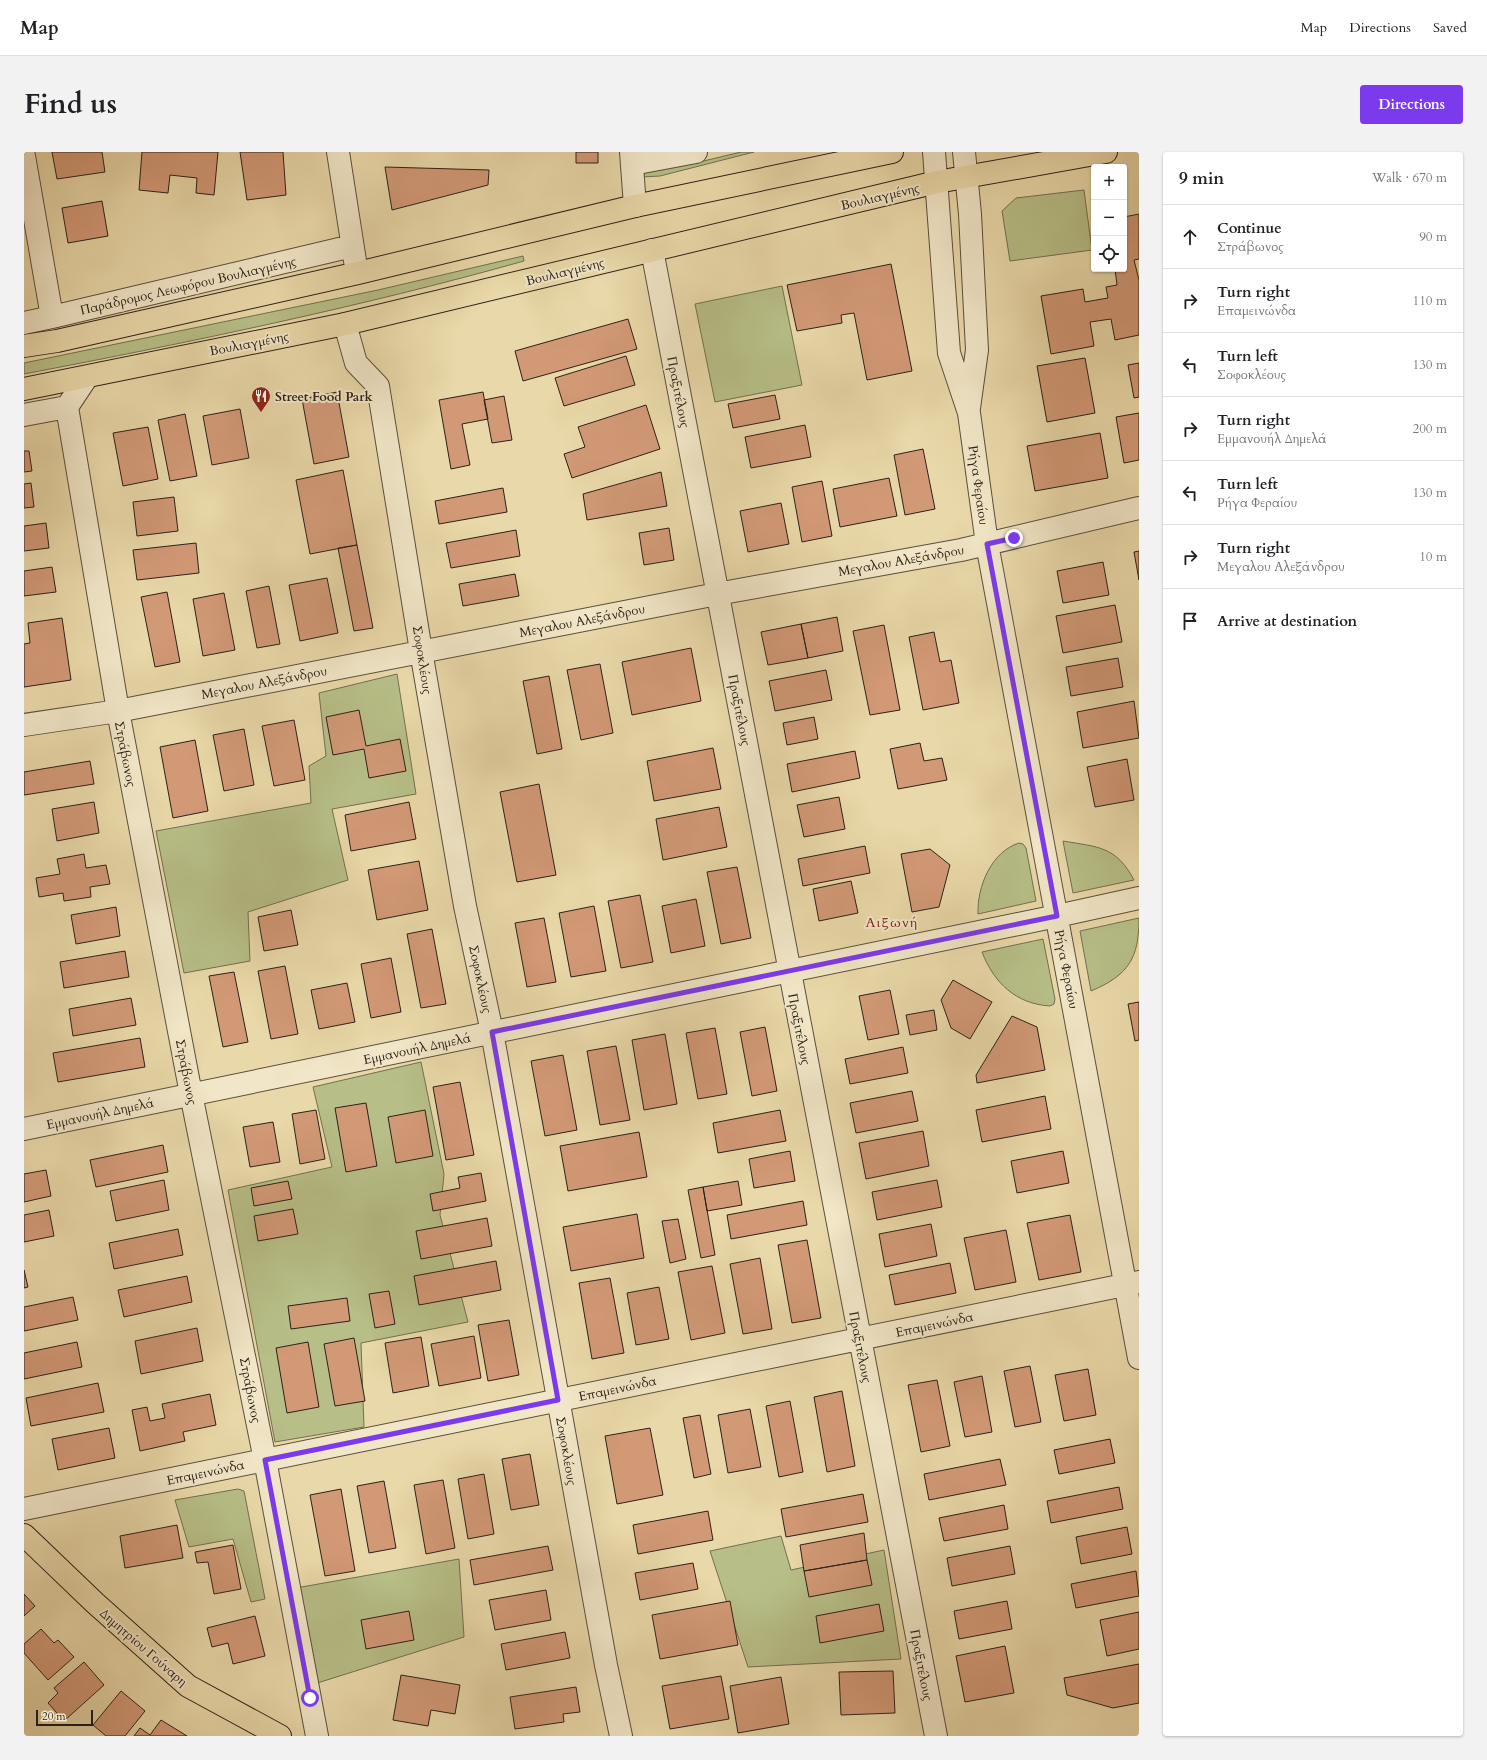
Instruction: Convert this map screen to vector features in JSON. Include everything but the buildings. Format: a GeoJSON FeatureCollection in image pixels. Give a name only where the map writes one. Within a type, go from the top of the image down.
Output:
{"type":"FeatureCollection","features":[{"type":"Feature","properties":{"kind":"main road"},"geometry":{"type":"LineString","coordinates":[[24,346],[56,341],[358,273],[635,206],[871,155],[892,152]]}},
{"type":"Feature","properties":{"kind":"main road","name":"Βουλιαγμένης"},"geometry":{"type":"LineString","coordinates":[[24,389],[345,324],[937,182],[1106,152]]}},
{"type":"Feature","properties":{"kind":"main road","name":"Δημητρίου Γούναρη"},"geometry":{"type":"LineString","coordinates":[[24,1535],[95,1603],[188,1686],[280,1736]]}},
{"type":"Feature","properties":{"kind":"street"},"geometry":{"type":"LineString","coordinates":[[338,152],[352,246],[358,273]]}},
{"type":"Feature","properties":{"kind":"street"},"geometry":{"type":"LineString","coordinates":[[635,206],[632,158],[696,152]]}},
{"type":"Feature","properties":{"kind":"street","name":"Ρήγα Φεραίου"},"geometry":{"type":"LineString","coordinates":[[934,152],[949,353],[969,413],[987,544],[1057,916],[1132,1284],[1139,1358]]}},
{"type":"Feature","properties":{"kind":"street","name":"Ρήγα Φεραίου"},"geometry":{"type":"LineString","coordinates":[[964,152],[970,214],[977,350],[969,413]]}},
{"type":"Feature","properties":{"kind":"street"},"geometry":{"type":"LineString","coordinates":[[24,156],[52,317]]}},
{"type":"Feature","properties":{"kind":"street","name":"Παράδρομος Λεωφόρου Βουλιαγμένης"},"geometry":{"type":"LineString","coordinates":[[24,322],[52,317],[352,246]]}},
{"type":"Feature","properties":{"kind":"street","name":"Πραξιτέλους"},"geometry":{"type":"LineString","coordinates":[[652,250],[936,1736]]}},
{"type":"Feature","properties":{"kind":"street","name":"Σοφοκλέους"},"geometry":{"type":"LineString","coordinates":[[345,324],[356,363],[378,386],[421,651],[465,906],[492,1032],[606,1665],[621,1736]]}},
{"type":"Feature","properties":{"kind":"street"},"geometry":{"type":"LineString","coordinates":[[24,415],[67,407],[87,377]]}},
{"type":"Feature","properties":{"kind":"street","name":"Στράβωνος"},"geometry":{"type":"LineString","coordinates":[[67,407],[118,711],[191,1094],[265,1460],[317,1736]]}},
{"type":"Feature","properties":{"kind":"street","name":"Μεγαλου Αλεξάνδρου"},"geometry":{"type":"LineString","coordinates":[[24,726],[118,711],[717,594],[987,544],[1139,508]]}},
{"type":"Feature","properties":{"kind":"street","name":"Εμμανουήλ Δημελά"},"geometry":{"type":"LineString","coordinates":[[24,1128],[1139,898]]}},
{"type":"Feature","properties":{"kind":"street","name":"Επαμεινώνδα"},"geometry":{"type":"LineString","coordinates":[[24,1509],[1132,1284]]}},
{"type":"Feature","properties":{"kind":"green space"},"geometry":{"type":"Polygon","coordinates":[[[741,152],[754,152],[660,176],[642,177],[641,172],[691,164],[741,152]]]}},
{"type":"Feature","properties":{"kind":"green space"},"geometry":{"type":"Polygon","coordinates":[[[1084,190],[1091,250],[1010,261],[1002,211],[1016,198],[1084,190]]]}},
{"type":"Feature","properties":{"kind":"green space"},"geometry":{"type":"Polygon","coordinates":[[[523,256],[524,261],[338,309],[24,374],[24,363],[378,290],[523,256]]]}},
{"type":"Feature","properties":{"kind":"green space"},"geometry":{"type":"Polygon","coordinates":[[[782,286],[802,385],[715,402],[695,304],[782,286]]]}},
{"type":"Feature","properties":{"kind":"green space"},"geometry":{"type":"Polygon","coordinates":[[[397,674],[416,794],[332,809],[348,880],[248,912],[250,961],[184,973],[156,831],[311,803],[309,766],[326,756],[319,693],[397,674]]]}},
{"type":"Feature","properties":{"kind":"green space"},"geometry":{"type":"Polygon","coordinates":[[[1063,841],[1096,847],[1113,854],[1120,860],[1134,880],[1073,893],[1063,841]]]}},
{"type":"Feature","properties":{"kind":"green space"},"geometry":{"type":"Polygon","coordinates":[[[1019,843],[1023,844],[1026,848],[1036,901],[978,914],[978,904],[983,882],[993,862],[1009,848],[1019,843]]]}},
{"type":"Feature","properties":{"kind":"green space"},"geometry":{"type":"Polygon","coordinates":[[[1139,918],[1137,944],[1129,964],[1115,978],[1091,991],[1080,931],[1139,918]]]}},
{"type":"Feature","properties":{"kind":"green space"},"geometry":{"type":"Polygon","coordinates":[[[1043,939],[1055,999],[1054,1004],[1050,1006],[1027,1001],[1008,990],[993,973],[982,952],[1043,939]]]}},
{"type":"Feature","properties":{"kind":"green space"},"geometry":{"type":"Polygon","coordinates":[[[421,1062],[444,1174],[440,1215],[468,1322],[361,1343],[364,1427],[275,1442],[228,1190],[332,1167],[313,1087],[421,1062]]]}},
{"type":"Feature","properties":{"kind":"green space"},"geometry":{"type":"Polygon","coordinates":[[[238,1489],[244,1491],[265,1599],[251,1602],[233,1539],[189,1547],[175,1500],[238,1489]]]}},
{"type":"Feature","properties":{"kind":"green space"},"geometry":{"type":"Polygon","coordinates":[[[781,1536],[791,1570],[884,1550],[901,1659],[748,1667],[710,1551],[781,1536]]]}},
{"type":"Feature","properties":{"kind":"green space"},"geometry":{"type":"Polygon","coordinates":[[[459,1559],[464,1637],[314,1684],[296,1588],[459,1559]]]}},
{"type":"Feature","properties":{"kind":"place","name":"Street Food Park"},"geometry":{"type":"Point","coordinates":[261,413]}},
{"type":"Feature","properties":{"kind":"district","name":"Αιξωνή"},"geometry":{"type":"Point","coordinates":[892,922]}},
{"type":"Feature","properties":{"kind":"route"},"geometry":{"type":"LineString","coordinates":[[310,1698],[265,1460],[558,1400],[492,1032],[1057,916],[987,544],[1014,538]]}}]}
